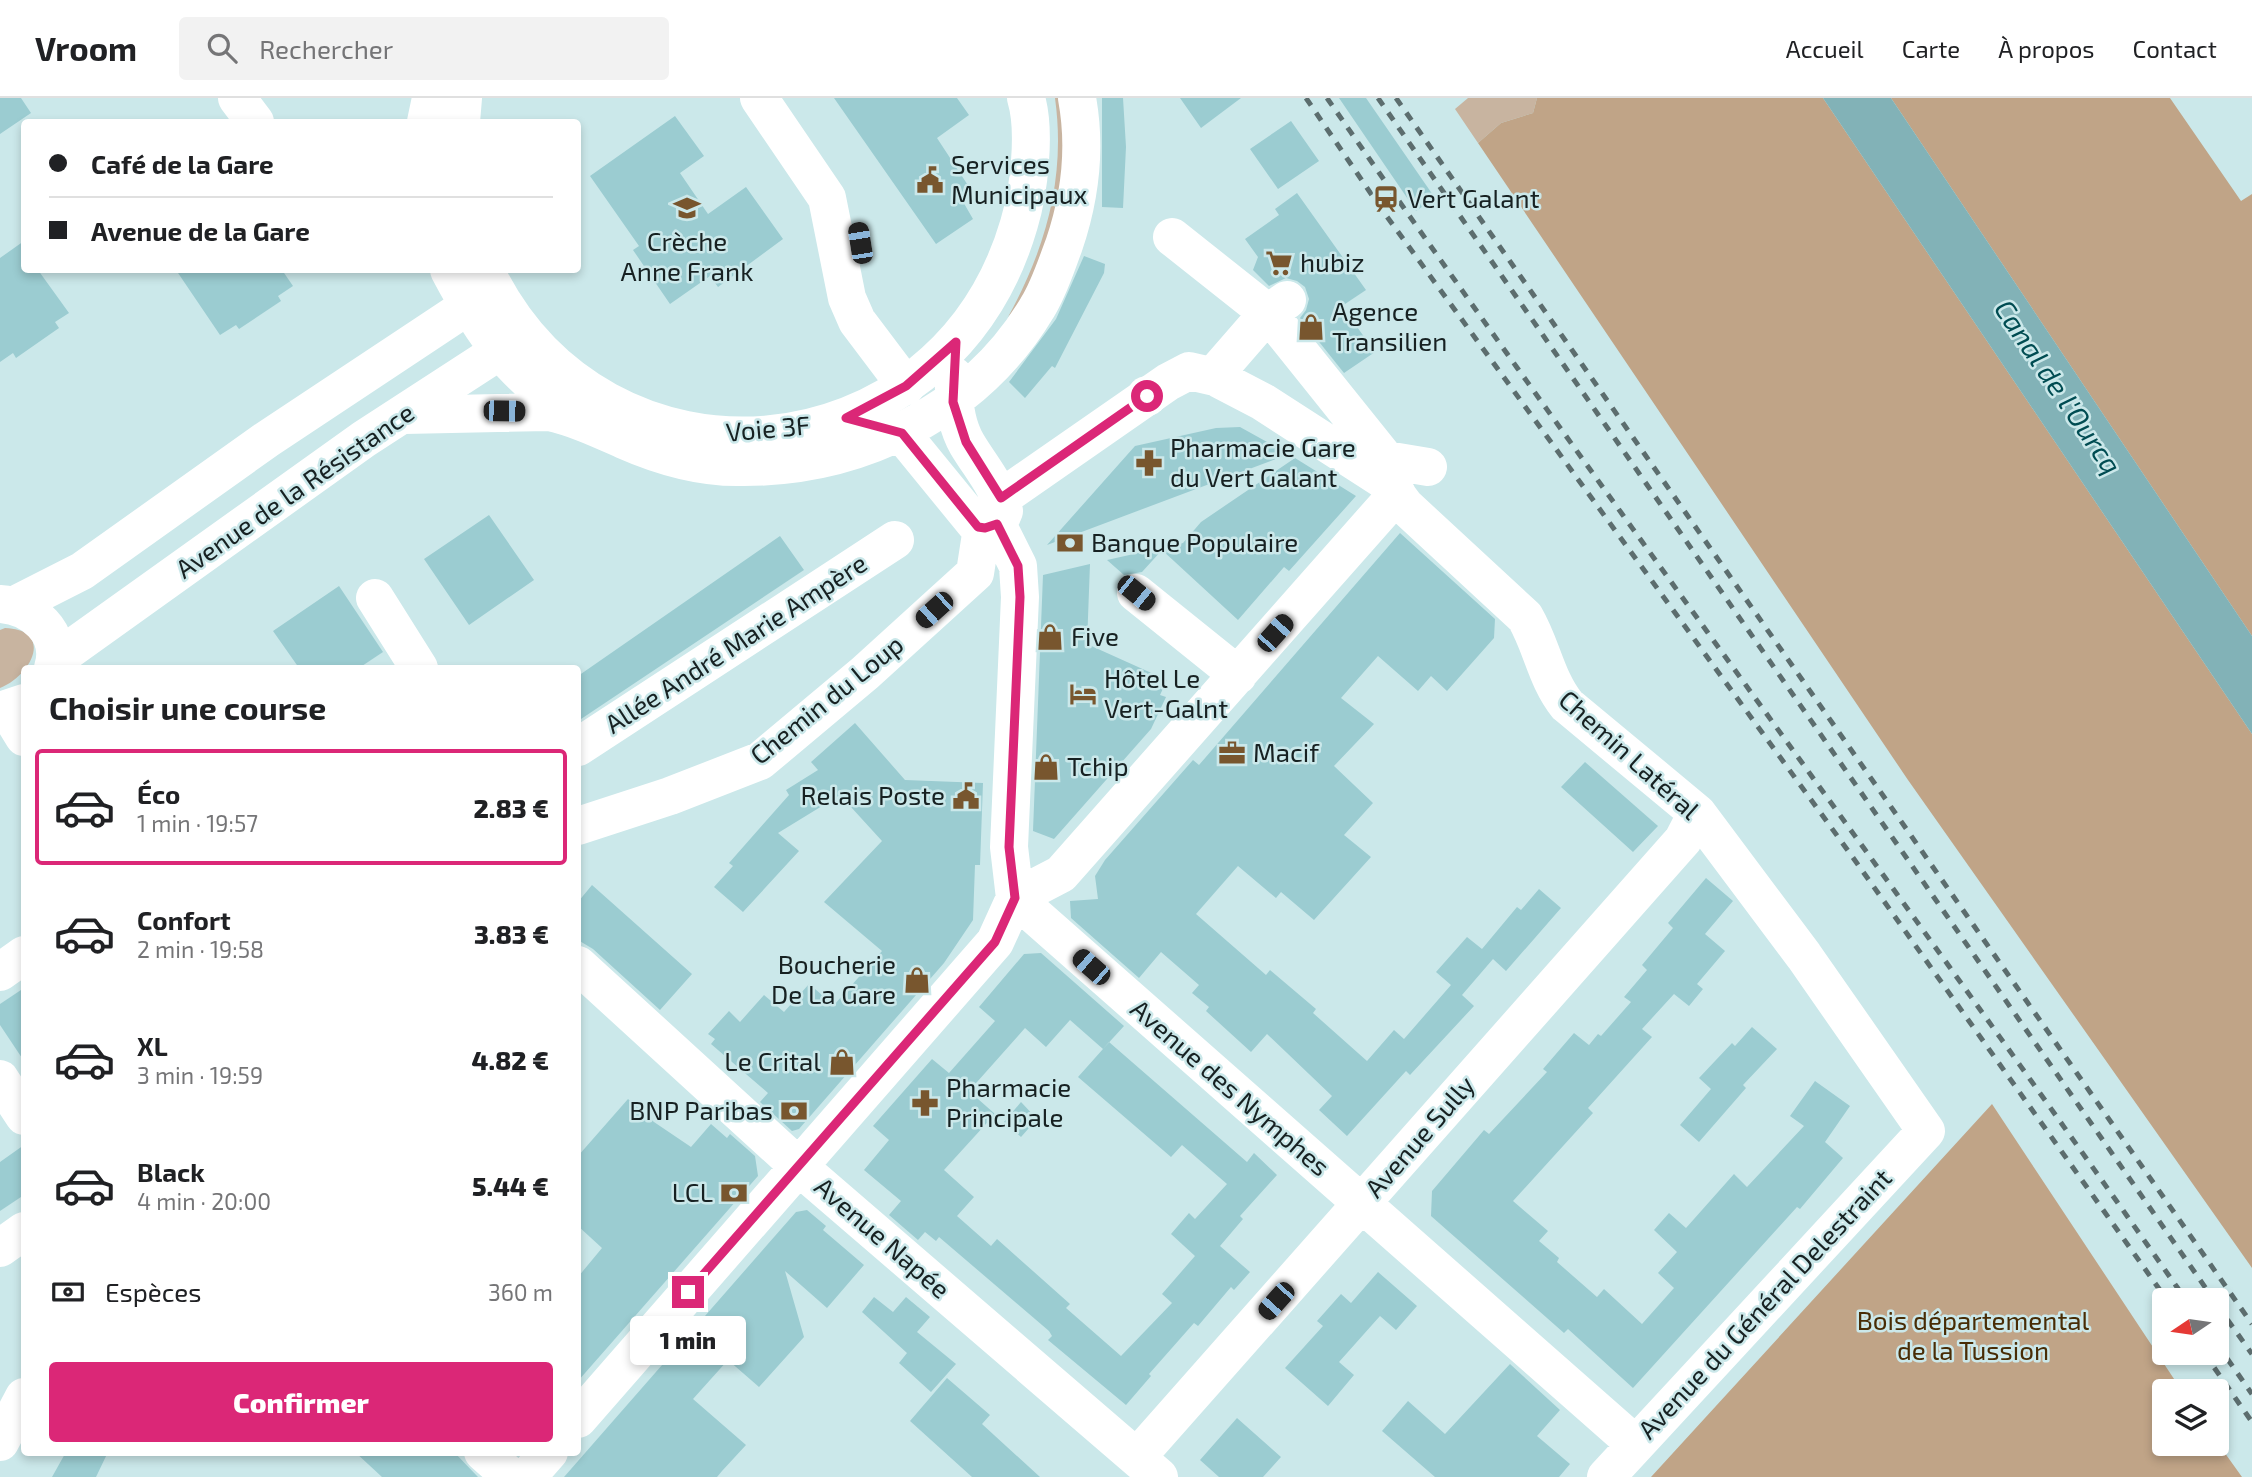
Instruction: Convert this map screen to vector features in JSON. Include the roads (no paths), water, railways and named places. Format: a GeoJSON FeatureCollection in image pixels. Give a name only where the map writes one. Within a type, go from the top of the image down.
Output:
{"type":"FeatureCollection","features":[{"type":"Feature","properties":{"kind":"street"},"geometry":{"type":"LineString","coordinates":[[237,98],[253,119]]}},
{"type":"Feature","properties":{"kind":"street"},"geometry":{"type":"LineString","coordinates":[[427,119],[431,98]]}},
{"type":"Feature","properties":{"kind":"street"},"geometry":{"type":"LineString","coordinates":[[461,119],[463,98]]}},
{"type":"Feature","properties":{"kind":"street"},"geometry":{"type":"LineString","coordinates":[[759,98],[827,198],[847,298],[857,321],[914,380]]}},
{"type":"Feature","properties":{"kind":"street"},"geometry":{"type":"LineString","coordinates":[[789,98],[851,191],[867,290],[914,380]]}},
{"type":"Feature","properties":{"kind":"street"},"geometry":{"type":"LineString","coordinates":[[451,273],[498,352],[533,386],[571,416],[627,442],[679,459],[734,467],[789,466],[844,456],[902,433],[953,402],[1001,356],[1037,308],[1054,273],[1079,189],[1081,150],[1077,98]]}},
{"type":"Feature","properties":{"kind":"street","name":"Voie 3F"},"geometry":{"type":"LineString","coordinates":[[487,273],[508,310],[544,354],[580,384],[620,407],[663,424],[708,434],[755,436],[801,430],[846,418],[914,380],[956,342],[987,301],[1010,255],[1024,205],[1030,154],[1027,100]]}},
{"type":"Feature","properties":{"kind":"street"},"geometry":{"type":"LineString","coordinates":[[846,418],[902,433],[978,527],[1168,382],[1189,371],[1215,377],[1263,402],[1387,482],[1387,474],[1278,306],[1172,237]]}},
{"type":"Feature","properties":{"kind":"street"},"geometry":{"type":"LineString","coordinates":[[468,306],[477,273]]}},
{"type":"Feature","properties":{"kind":"street","name":"Avenue de la Résistance"},"geometry":{"type":"LineString","coordinates":[[8,605],[82,571],[266,440],[468,306]]}},
{"type":"Feature","properties":{"kind":"street"},"geometry":{"type":"LineString","coordinates":[[1221,367],[1278,306]]}},
{"type":"Feature","properties":{"kind":"street"},"geometry":{"type":"LineString","coordinates":[[581,1416],[995,942],[1015,898],[999,743],[1020,597],[1018,566],[993,516],[953,402],[956,342]]}},
{"type":"Feature","properties":{"kind":"street"},"geometry":{"type":"LineString","coordinates":[[498,352],[544,354]]}},
{"type":"Feature","properties":{"kind":"street","name":"Avenue de la Résistance"},"geometry":{"type":"LineString","coordinates":[[54,664],[364,439],[498,352]]}},
{"type":"Feature","properties":{"kind":"street"},"geometry":{"type":"LineString","coordinates":[[404,415],[504,411],[550,412],[571,416]]}},
{"type":"Feature","properties":{"kind":"street"},"geometry":{"type":"LineString","coordinates":[[1015,898],[1061,874],[1238,674],[1387,474],[1428,467]]}},
{"type":"Feature","properties":{"kind":"street","name":"Chemin Latéral"},"geometry":{"type":"LineString","coordinates":[[1387,474],[1421,522],[1525,617],[1535,634],[1555,690],[1567,705],[1697,813],[1804,956],[1926,1131]]}},
{"type":"Feature","properties":{"kind":"street","name":"Chemin du Loup"},"geometry":{"type":"LineString","coordinates":[[581,825],[670,796],[760,761],[874,686],[975,573],[993,516]]}},
{"type":"Feature","properties":{"kind":"street","name":"Allée André Marie Ampère"},"geometry":{"type":"LineString","coordinates":[[581,745],[895,540]]}},
{"type":"Feature","properties":{"kind":"street"},"geometry":{"type":"LineString","coordinates":[[1136,593],[1238,674]]}},
{"type":"Feature","properties":{"kind":"street"},"geometry":{"type":"LineString","coordinates":[[375,598],[417,665]]}},
{"type":"Feature","properties":{"kind":"street","name":"Avenue de la Résistance"},"geometry":{"type":"LineString","coordinates":[[8,605],[32,613],[44,625],[53,642],[54,664]]}},
{"type":"Feature","properties":{"kind":"street","name":"Avenue Sully"},"geometry":{"type":"LineString","coordinates":[[1148,1467],[1362,1203],[1683,840],[1697,813]]}},
{"type":"Feature","properties":{"kind":"street","name":"Avenue des Nymphes"},"geometry":{"type":"LineString","coordinates":[[1015,898],[1635,1444]]}},
{"type":"Feature","properties":{"kind":"street"},"geometry":{"type":"LineString","coordinates":[[0,972],[21,958]]}},
{"type":"Feature","properties":{"kind":"street","name":"Avenue Napée"},"geometry":{"type":"LineString","coordinates":[[581,968],[798,1166],[1148,1467]]}},
{"type":"Feature","properties":{"kind":"street"},"geometry":{"type":"LineString","coordinates":[[0,1079],[21,1111]]}},
{"type":"Feature","properties":{"kind":"street","name":"Avenue du Général Delestraint"},"geometry":{"type":"LineString","coordinates":[[1606,1477],[1926,1131]]}},
{"type":"Feature","properties":{"kind":"street"},"geometry":{"type":"LineString","coordinates":[[0,1248],[21,1233]]}},
{"type":"Feature","properties":{"kind":"street"},"geometry":{"type":"LineString","coordinates":[[0,1442],[21,1403]]}},
{"type":"Feature","properties":{"kind":"street"},"geometry":{"type":"LineString","coordinates":[[487,1456],[511,1477]]}},
{"type":"Feature","properties":{"kind":"street"},"geometry":{"type":"LineString","coordinates":[[527,1477],[545,1456]]}},
{"type":"Feature","properties":{"kind":"water","name":"Canal de l'Ourcq"},"geometry":{"type":"Polygon","coordinates":[[[1823,98],[1891,98],[2252,636],[2252,734],[1823,98]]]}},
{"type":"Feature","properties":{"kind":"railway"},"geometry":{"type":"LineString","coordinates":[[1306,98],[1380,207],[1849,852],[2158,1288]]}},
{"type":"Feature","properties":{"kind":"railway"},"geometry":{"type":"LineString","coordinates":[[1327,98],[1540,400],[2178,1288]]}},
{"type":"Feature","properties":{"kind":"railway"},"geometry":{"type":"LineString","coordinates":[[1378,98],[2206,1288]]}},
{"type":"Feature","properties":{"kind":"railway"},"geometry":{"type":"LineString","coordinates":[[1396,98],[2252,1324]]}},
{"type":"Feature","properties":{"kind":"railway"},"geometry":{"type":"LineString","coordinates":[[2230,1323],[2252,1354]]}},
{"type":"Feature","properties":{"kind":"railway"},"geometry":{"type":"LineString","coordinates":[[2230,1363],[2252,1394]]}},
{"type":"Feature","properties":{"kind":"railway"},"geometry":{"type":"LineString","coordinates":[[2212,1365],[2252,1422]]}},
{"type":"Feature","properties":{"kind":"place","name":"Services Municipaux"},"geometry":{"type":"Point","coordinates":[930,180]}},
{"type":"Feature","properties":{"kind":"place","name":"Vert Galant"},"geometry":{"type":"Point","coordinates":[1386,199]}},
{"type":"Feature","properties":{"kind":"place","name":"Crèche Anne Frank"},"geometry":{"type":"Point","coordinates":[687,208]}},
{"type":"Feature","properties":{"kind":"place","name":"hubiz"},"geometry":{"type":"Point","coordinates":[1279,263]}},
{"type":"Feature","properties":{"kind":"place","name":"Agence Transilien"},"geometry":{"type":"Point","coordinates":[1311,327]}},
{"type":"Feature","properties":{"kind":"place","name":"Pharmacie Gare du Vert Galant"},"geometry":{"type":"Point","coordinates":[1149,463]}},
{"type":"Feature","properties":{"kind":"place","name":"Banque Populaire"},"geometry":{"type":"Point","coordinates":[1070,543]}},
{"type":"Feature","properties":{"kind":"place","name":"Five"},"geometry":{"type":"Point","coordinates":[1050,637]}},
{"type":"Feature","properties":{"kind":"place","name":"Hôtel Le Vert-Galnt"},"geometry":{"type":"Point","coordinates":[1083,694]}},
{"type":"Feature","properties":{"kind":"place","name":"Macif"},"geometry":{"type":"Point","coordinates":[1232,753]}},
{"type":"Feature","properties":{"kind":"place","name":"Tchip"},"geometry":{"type":"Point","coordinates":[1046,767]}},
{"type":"Feature","properties":{"kind":"place","name":"Relais Poste"},"geometry":{"type":"Point","coordinates":[966,796]}},
{"type":"Feature","properties":{"kind":"place","name":"Boucherie De La Gare"},"geometry":{"type":"Point","coordinates":[917,980]}},
{"type":"Feature","properties":{"kind":"place","name":"Le Crital"},"geometry":{"type":"Point","coordinates":[842,1062]}},
{"type":"Feature","properties":{"kind":"place","name":"Pharmacie Principale"},"geometry":{"type":"Point","coordinates":[925,1103]}},
{"type":"Feature","properties":{"kind":"place","name":"BNP Paribas"},"geometry":{"type":"Point","coordinates":[794,1111]}},
{"type":"Feature","properties":{"kind":"place","name":"LCL"},"geometry":{"type":"Point","coordinates":[734,1193]}},
{"type":"Feature","properties":{"kind":"park label","name":"Bois départemental de la Tussion"},"geometry":{"type":"Point","coordinates":[1973,1336]}}]}
